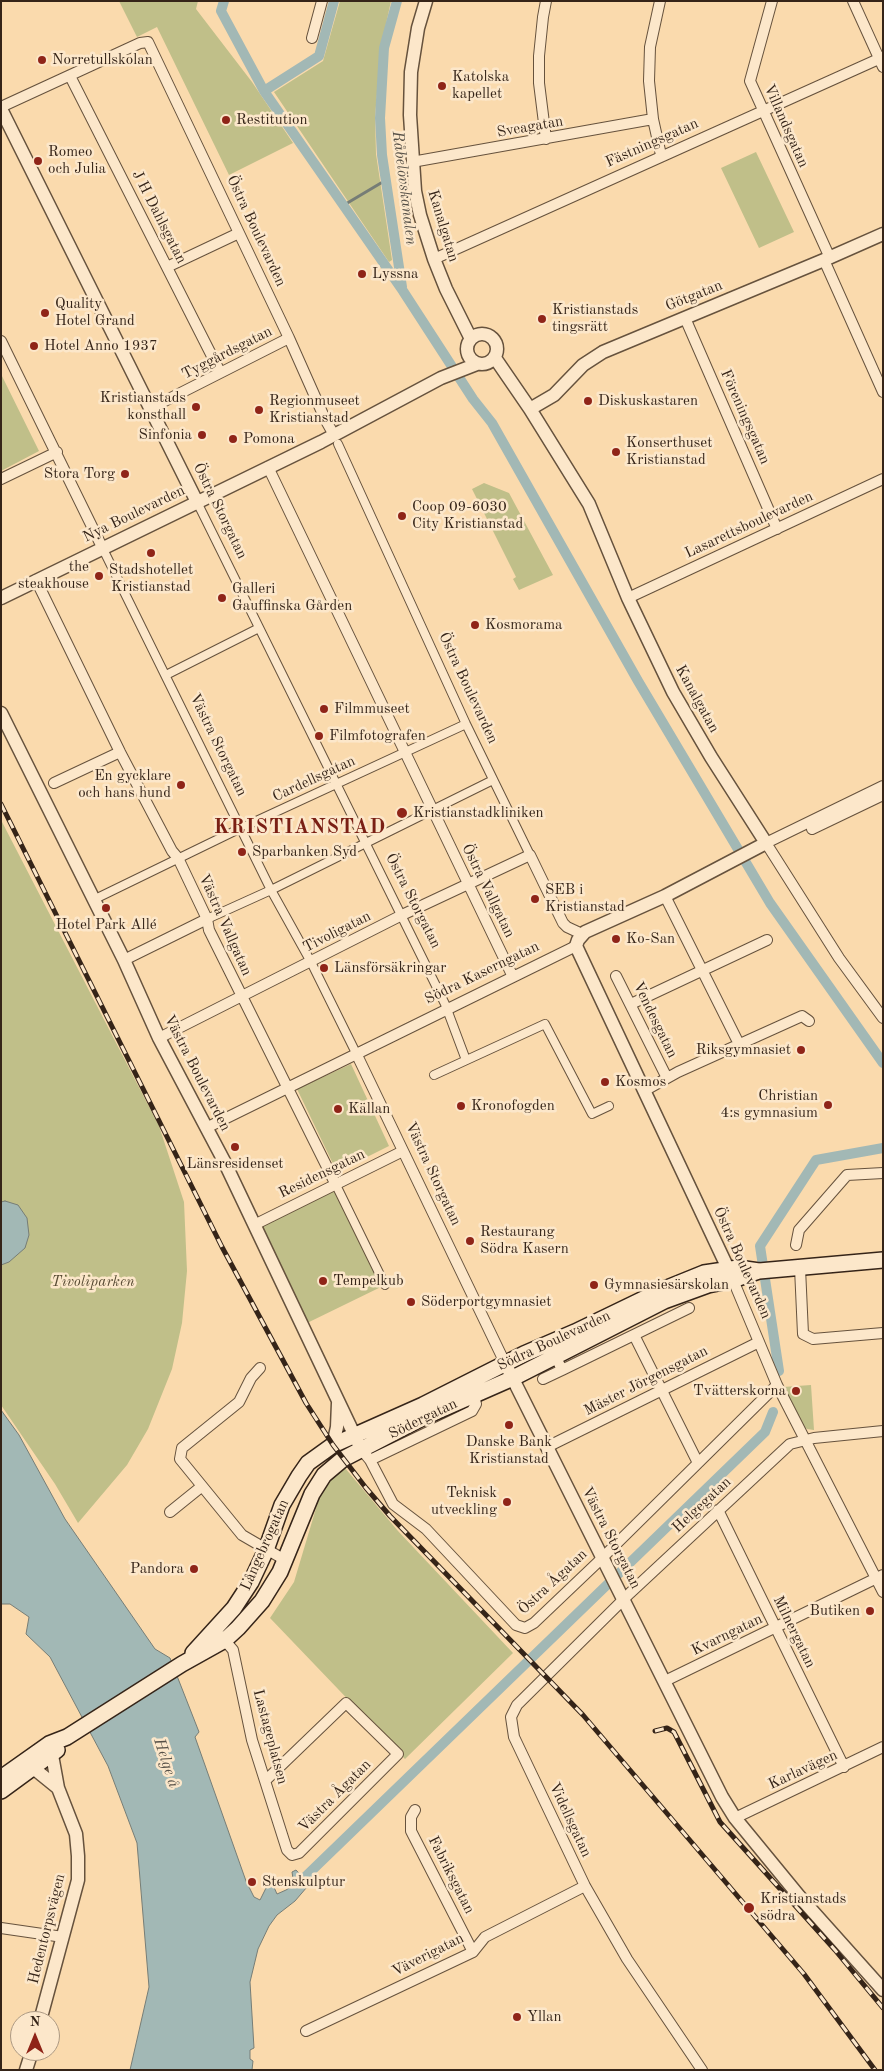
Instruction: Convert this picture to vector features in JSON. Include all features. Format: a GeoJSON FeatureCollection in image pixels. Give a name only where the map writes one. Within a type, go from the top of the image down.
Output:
{"type":"FeatureCollection","features":[{"type":"Feature","properties":{"kind":"main road","name":"Södra Boulevarden"},"geometry":{"type":"LineString","coordinates":[[365,1455],[422,1418],[512,1378],[664,1301],[708,1285],[731,1274],[738,1268],[758,1271],[883,1260]]}},
{"type":"Feature","properties":{"kind":"main road","name":"Södra Boulevarden"},"geometry":{"type":"LineString","coordinates":[[354,1435],[424,1405],[505,1363],[683,1281],[704,1273],[731,1274]]}},
{"type":"Feature","properties":{"kind":"main road","name":"Långebrogatan"},"geometry":{"type":"LineString","coordinates":[[220,1635],[252,1582],[282,1505],[299,1476],[308,1463],[333,1445],[354,1435]]}},
{"type":"Feature","properties":{"kind":"main road","name":"Långebrogatan"},"geometry":{"type":"LineString","coordinates":[[1,1791],[50,1744],[70,1735],[179,1666],[252,1614],[262,1601],[285,1560],[306,1505],[319,1482],[336,1464],[365,1455]]}},
{"type":"Feature","properties":{"kind":"main road","name":"Långebrogatan"},"geometry":{"type":"LineString","coordinates":[[3,1777],[52,1755],[70,1735]]}},
{"type":"Feature","properties":{"kind":"street"},"geometry":{"type":"LineString","coordinates":[[312,38],[322,1]]}},
{"type":"Feature","properties":{"kind":"street","name":"Kanalgatan"},"geometry":{"type":"LineString","coordinates":[[426,1],[418,28],[411,72],[410,115],[415,191],[420,215],[434,259],[446,289],[473,341]]}},
{"type":"Feature","properties":{"kind":"street"},"geometry":{"type":"LineString","coordinates":[[546,1],[542,17],[539,83],[546,139]]}},
{"type":"Feature","properties":{"kind":"street"},"geometry":{"type":"LineString","coordinates":[[660,1],[650,47],[649,81],[653,119],[661,155]]}},
{"type":"Feature","properties":{"kind":"street","name":"Villandsgatan"},"geometry":{"type":"LineString","coordinates":[[772,1],[750,81],[883,392]]}},
{"type":"Feature","properties":{"kind":"street"},"geometry":{"type":"LineString","coordinates":[[853,1],[881,61]]}},
{"type":"Feature","properties":{"kind":"street","name":"Östra Boulevarden"},"geometry":{"type":"LineString","coordinates":[[70,76],[140,43],[148,42],[289,338],[493,780],[563,923],[582,934]]}},
{"type":"Feature","properties":{"kind":"street","name":"Fästningsgatan"},"geometry":{"type":"LineString","coordinates":[[434,259],[661,155],[881,61]]}},
{"type":"Feature","properties":{"kind":"street"},"geometry":{"type":"LineString","coordinates":[[1,108],[70,76]]}},
{"type":"Feature","properties":{"kind":"street","name":"J H Dahlsgatan"},"geometry":{"type":"LineString","coordinates":[[70,76],[220,372]]}},
{"type":"Feature","properties":{"kind":"street","name":"Östra Storgatan"},"geometry":{"type":"LineString","coordinates":[[1,108],[402,915],[447,1008],[466,1060]]}},
{"type":"Feature","properties":{"kind":"street","name":"Sveagatan"},"geometry":{"type":"LineString","coordinates":[[412,162],[653,119]]}},
{"type":"Feature","properties":{"kind":"street"},"geometry":{"type":"LineString","coordinates":[[167,267],[238,233]]}},
{"type":"Feature","properties":{"kind":"street","name":"Götgatan"},"geometry":{"type":"LineString","coordinates":[[530,408],[554,395],[595,356],[883,234]]}},
{"type":"Feature","properties":{"kind":"street","name":"Föreningsgatan"},"geometry":{"type":"LineString","coordinates":[[685,318],[777,529]]}},
{"type":"Feature","properties":{"kind":"street"},"geometry":{"type":"LineString","coordinates":[[490,336],[496,341],[498,350],[486,362],[472,361],[473,341],[490,336]]}},
{"type":"Feature","properties":{"kind":"street","name":"Tyggårdsgatan"},"geometry":{"type":"LineString","coordinates":[[151,408],[289,338]]}},
{"type":"Feature","properties":{"kind":"street","name":"Västra Storgatan"},"geometry":{"type":"LineString","coordinates":[[1,341],[241,828],[311,962],[512,1378],[722,1798],[735,1818],[799,1896],[883,1990]]}},
{"type":"Feature","properties":{"kind":"street","name":"Nya Boulevarden"},"geometry":{"type":"LineString","coordinates":[[462,365],[473,341]]}},
{"type":"Feature","properties":{"kind":"street","name":"Kanalgatan"},"geometry":{"type":"LineString","coordinates":[[486,362],[511,380],[589,504],[628,598],[673,692],[711,758],[839,958],[881,1010]]}},
{"type":"Feature","properties":{"kind":"street","name":"Nya Boulevarden"},"geometry":{"type":"LineString","coordinates":[[1,598],[268,467],[336,440],[462,365],[486,362]]}},
{"type":"Feature","properties":{"kind":"street"},"geometry":{"type":"LineString","coordinates":[[1,479],[56,452]]}},
{"type":"Feature","properties":{"kind":"street","name":"Östra Vallgatan"},"geometry":{"type":"LineString","coordinates":[[268,467],[513,976]]}},
{"type":"Feature","properties":{"kind":"street","name":"Lasarettsboulevarden"},"geometry":{"type":"LineString","coordinates":[[628,598],[883,479]]}},
{"type":"Feature","properties":{"kind":"street","name":"Västra Vallgatan"},"geometry":{"type":"LineString","coordinates":[[36,580],[120,752],[172,851],[178,858],[241,997],[385,1284]]}},
{"type":"Feature","properties":{"kind":"street"},"geometry":{"type":"LineString","coordinates":[[166,675],[259,628]]}},
{"type":"Feature","properties":{"kind":"street","name":"Västra Boulevarden"},"geometry":{"type":"LineString","coordinates":[[1,713],[124,960],[159,1038],[254,1225],[365,1455]]}},
{"type":"Feature","properties":{"kind":"street","name":"Cardellsgatan"},"geometry":{"type":"LineString","coordinates":[[94,900],[241,828],[466,724]]}},
{"type":"Feature","properties":{"kind":"street"},"geometry":{"type":"LineString","coordinates":[[54,783],[120,752]]}},
{"type":"Feature","properties":{"kind":"street"},"geometry":{"type":"LineString","coordinates":[[124,960],[207,919],[272,890],[493,780]]}},
{"type":"Feature","properties":{"kind":"street"},"geometry":{"type":"LineString","coordinates":[[576,946],[582,934],[664,896],[766,843],[883,786]]}},
{"type":"Feature","properties":{"kind":"street"},"geometry":{"type":"LineString","coordinates":[[766,843],[790,839],[883,795]]}},
{"type":"Feature","properties":{"kind":"street","name":"Tivoligatan"},"geometry":{"type":"LineString","coordinates":[[159,1038],[402,915],[530,855]]}},
{"type":"Feature","properties":{"kind":"street"},"geometry":{"type":"LineString","coordinates":[[664,896],[739,1044]]}},
{"type":"Feature","properties":{"kind":"street"},"geometry":{"type":"LineString","coordinates":[[631,1004],[767,940]]}},
{"type":"Feature","properties":{"kind":"street","name":"Östra Boulevarden"},"geometry":{"type":"LineString","coordinates":[[576,946],[731,1274],[777,1385],[879,1576],[883,1592]]}},
{"type":"Feature","properties":{"kind":"street","name":"Södra Kaserngatan"},"geometry":{"type":"LineString","coordinates":[[206,1128],[576,946]]}},
{"type":"Feature","properties":{"kind":"street","name":"Vendesgatan"},"geometry":{"type":"LineString","coordinates":[[616,976],[667,1078]]}},
{"type":"Feature","properties":{"kind":"street","name":"Vendesgatan"},"geometry":{"type":"LineString","coordinates":[[644,1090],[802,1016],[809,1021]]}},
{"type":"Feature","properties":{"kind":"street"},"geometry":{"type":"LineString","coordinates":[[434,1075],[545,1024],[592,1114],[609,1106]]}},
{"type":"Feature","properties":{"kind":"street","name":"Residensgatan"},"geometry":{"type":"LineString","coordinates":[[254,1225],[403,1150]]}},
{"type":"Feature","properties":{"kind":"street"},"geometry":{"type":"LineString","coordinates":[[796,1245],[799,1230],[848,1175],[883,1173]]}},
{"type":"Feature","properties":{"kind":"street"},"geometry":{"type":"LineString","coordinates":[[800,1268],[803,1334],[813,1339],[883,1333]]}},
{"type":"Feature","properties":{"kind":"street"},"geometry":{"type":"LineString","coordinates":[[543,1379],[689,1308]]}},
{"type":"Feature","properties":{"kind":"street"},"geometry":{"type":"LineString","coordinates":[[634,1335],[698,1463]]}},
{"type":"Feature","properties":{"kind":"street","name":"Mäster Jörgensgatan"},"geometry":{"type":"LineString","coordinates":[[547,1447],[758,1342]]}},
{"type":"Feature","properties":{"kind":"street"},"geometry":{"type":"LineString","coordinates":[[555,1356],[562,1370]]}},
{"type":"Feature","properties":{"kind":"street"},"geometry":{"type":"LineString","coordinates":[[260,1368],[251,1378],[242,1397],[234,1407],[182,1448],[180,1459],[242,1535],[285,1560]]}},
{"type":"Feature","properties":{"kind":"street","name":"Östra Ågatan"},"geometry":{"type":"LineString","coordinates":[[365,1455],[393,1504],[426,1529],[516,1625],[526,1628],[604,1562],[698,1463],[777,1385]]}},
{"type":"Feature","properties":{"kind":"street"},"geometry":{"type":"LineString","coordinates":[[333,1445],[337,1426],[338,1400]]}},
{"type":"Feature","properties":{"kind":"street","name":"Helgegatan"},"geometry":{"type":"LineString","coordinates":[[622,1595],[790,1444],[805,1440],[883,1431]]}},
{"type":"Feature","properties":{"kind":"street"},"geometry":{"type":"LineString","coordinates":[[170,1512],[201,1487]]}},
{"type":"Feature","properties":{"kind":"street","name":"Milnergatan"},"geometry":{"type":"LineString","coordinates":[[718,1510],[844,1767]]}},
{"type":"Feature","properties":{"kind":"street","name":"Kvarngatan"},"geometry":{"type":"LineString","coordinates":[[665,1681],[879,1576]]}},
{"type":"Feature","properties":{"kind":"street","name":"Videllsgatan"},"geometry":{"type":"LineString","coordinates":[[622,1595],[516,1704],[511,1717],[514,1737],[585,1886],[627,1960],[702,2070]]}},
{"type":"Feature","properties":{"kind":"street","name":"Lastageplatsen"},"geometry":{"type":"LineString","coordinates":[[220,1635],[233,1650],[252,1740],[287,1850],[292,1855]]}},
{"type":"Feature","properties":{"kind":"street","name":"Västra Ågatan"},"geometry":{"type":"LineString","coordinates":[[266,1781],[346,1703],[398,1754],[299,1853],[292,1855]]}},
{"type":"Feature","properties":{"kind":"street","name":"Karlavägen"},"geometry":{"type":"LineString","coordinates":[[735,1818],[883,1747]]}},
{"type":"Feature","properties":{"kind":"street","name":"Hedentorpsvägen"},"geometry":{"type":"LineString","coordinates":[[43,2011],[78,1880],[76,1834],[58,1788],[52,1755]]}},
{"type":"Feature","properties":{"kind":"street","name":"Hedentorpsvägen"},"geometry":{"type":"LineString","coordinates":[[26,1767],[47,1777],[58,1788]]}},
{"type":"Feature","properties":{"kind":"street","name":"Fabriksgatan"},"geometry":{"type":"LineString","coordinates":[[415,1810],[410,1817],[411,1831],[473,1952]]}},
{"type":"Feature","properties":{"kind":"street","name":"Väverigatan"},"geometry":{"type":"LineString","coordinates":[[306,2031],[473,1952],[485,1937],[585,1886]]}},
{"type":"Feature","properties":{"kind":"street"},"geometry":{"type":"LineString","coordinates":[[1,1928],[63,1937]]}},
{"type":"Feature","properties":{"kind":"green space"},"geometry":{"type":"Polygon","coordinates":[[[119,1],[198,1],[196,9],[252,82],[293,143],[229,175],[157,27],[137,37],[119,1]]]}},
{"type":"Feature","properties":{"kind":"green space"},"geometry":{"type":"Polygon","coordinates":[[[340,1],[391,1],[381,47],[375,117],[376,154],[392,260],[389,262],[274,92],[323,61],[340,1]]]}},
{"type":"Feature","properties":{"kind":"green space"},"geometry":{"type":"Polygon","coordinates":[[[756,152],[794,232],[759,248],[721,168],[756,152]]]}},
{"type":"Feature","properties":{"kind":"green space"},"geometry":{"type":"Polygon","coordinates":[[[1,374],[39,451],[1,471],[1,374]]]}},
{"type":"Feature","properties":{"kind":"green space"},"geometry":{"type":"Polygon","coordinates":[[[484,483],[509,493],[553,575],[519,590],[513,579],[516,577],[472,489],[484,483]]]}},
{"type":"Feature","properties":{"kind":"green space","name":"Tivoliparken"},"geometry":{"type":"Polygon","coordinates":[[[1,820],[159,1126],[184,1202],[187,1271],[182,1323],[172,1369],[148,1429],[127,1465],[78,1523],[55,1484],[1,1405],[1,820]]]}},
{"type":"Feature","properties":{"kind":"green space"},"geometry":{"type":"Polygon","coordinates":[[[351,1064],[389,1146],[337,1172],[297,1089],[351,1064]]]}},
{"type":"Feature","properties":{"kind":"green space"},"geometry":{"type":"Polygon","coordinates":[[[336,1185],[385,1285],[303,1325],[254,1225],[336,1185]]]}},
{"type":"Feature","properties":{"kind":"green space"},"geometry":{"type":"Polygon","coordinates":[[[811,1385],[814,1430],[807,1429],[801,1425],[783,1387],[811,1385]]]}},
{"type":"Feature","properties":{"kind":"green space"},"geometry":{"type":"Polygon","coordinates":[[[345,1468],[398,1531],[513,1653],[405,1759],[270,1618],[294,1582],[320,1495],[334,1476],[345,1468]]]}},
{"type":"Feature","properties":{"kind":"water"},"geometry":{"type":"Polygon","coordinates":[[[5,1201],[18,1205],[27,1218],[29,1235],[25,1248],[9,1262],[1,1265],[1,1202],[5,1201]]]}},
{"type":"Feature","properties":{"kind":"water","name":"Helge å"},"geometry":{"type":"Polygon","coordinates":[[[1,1410],[19,1435],[65,1519],[155,1649],[170,1658],[199,1732],[195,1737],[246,1881],[254,1897],[260,1900],[266,1888],[273,1885],[277,1894],[294,1885],[292,1872],[296,1870],[308,1883],[307,1887],[295,1901],[277,1915],[269,1926],[258,1949],[250,1982],[254,2048],[250,2050],[250,2059],[253,2061],[252,2070],[130,2070],[149,1987],[137,1843],[108,1766],[50,1657],[26,1634],[29,1617],[10,1604],[1,1604],[1,1410]]]}},
{"type":"Feature","properties":{"kind":"waterway"},"geometry":{"type":"LineString","coordinates":[[224,1],[221,11],[264,91],[403,291],[473,399],[492,423],[638,681],[770,903],[883,1063]]}},
{"type":"Feature","properties":{"kind":"waterway"},"geometry":{"type":"LineString","coordinates":[[264,91],[319,56],[334,1]]}},
{"type":"Feature","properties":{"kind":"waterway","name":"Råbelövskanalen"},"geometry":{"type":"LineString","coordinates":[[397,1],[384,48],[380,118],[382,155],[402,287]]}},
{"type":"Feature","properties":{"kind":"waterway"},"geometry":{"type":"LineString","coordinates":[[344,205],[386,180]]}},
{"type":"Feature","properties":{"kind":"waterway"},"geometry":{"type":"LineString","coordinates":[[779,1371],[760,1246],[816,1160],[883,1148]]}},
{"type":"Feature","properties":{"kind":"waterway"},"geometry":{"type":"LineString","coordinates":[[304,1878],[765,1432],[773,1412]]}},
{"type":"Feature","properties":{"kind":"railway"},"geometry":{"type":"LineString","coordinates":[[1,804],[222,1247],[306,1403],[333,1445],[390,1516],[583,1715],[804,1974],[875,2070]]}},
{"type":"Feature","properties":{"kind":"railway"},"geometry":{"type":"LineString","coordinates":[[655,1731],[667,1728],[674,1732],[720,1822],[835,1950],[883,2008]]}},
{"type":"Feature","properties":{"kind":"place","name":"Norretullskolan"},"geometry":{"type":"Point","coordinates":[42,60]}},
{"type":"Feature","properties":{"kind":"place","name":"Katolska kapellet"},"geometry":{"type":"Point","coordinates":[442,86]}},
{"type":"Feature","properties":{"kind":"place","name":"Restitution"},"geometry":{"type":"Point","coordinates":[226,120]}},
{"type":"Feature","properties":{"kind":"place","name":"Romeo och Julia"},"geometry":{"type":"Point","coordinates":[38,161]}},
{"type":"Feature","properties":{"kind":"place","name":"Lyssna"},"geometry":{"type":"Point","coordinates":[362,274]}},
{"type":"Feature","properties":{"kind":"place","name":"Quality Hotel Grand"},"geometry":{"type":"Point","coordinates":[45,313]}},
{"type":"Feature","properties":{"kind":"place","name":"Kristianstads tingsrätt"},"geometry":{"type":"Point","coordinates":[542,319]}},
{"type":"Feature","properties":{"kind":"place","name":"Hotel Anno 1937"},"geometry":{"type":"Point","coordinates":[34,346]}},
{"type":"Feature","properties":{"kind":"place","name":"Diskuskastaren"},"geometry":{"type":"Point","coordinates":[588,401]}},
{"type":"Feature","properties":{"kind":"place","name":"Kristianstads konsthall"},"geometry":{"type":"Point","coordinates":[196,407]}},
{"type":"Feature","properties":{"kind":"place","name":"Regionmuseet Kristianstad"},"geometry":{"type":"Point","coordinates":[259,410]}},
{"type":"Feature","properties":{"kind":"place","name":"Sinfonia"},"geometry":{"type":"Point","coordinates":[202,435]}},
{"type":"Feature","properties":{"kind":"place","name":"Pomona"},"geometry":{"type":"Point","coordinates":[233,439]}},
{"type":"Feature","properties":{"kind":"place","name":"Konserthuset Kristianstad"},"geometry":{"type":"Point","coordinates":[616,452]}},
{"type":"Feature","properties":{"kind":"place","name":"Stora Torg"},"geometry":{"type":"Point","coordinates":[125,474]}},
{"type":"Feature","properties":{"kind":"place","name":"Coop 09-6030 City Kristianstad"},"geometry":{"type":"Point","coordinates":[402,516]}},
{"type":"Feature","properties":{"kind":"place","name":"Stadshotellet Kristianstad"},"geometry":{"type":"Point","coordinates":[151,553]}},
{"type":"Feature","properties":{"kind":"place","name":"the steakhouse"},"geometry":{"type":"Point","coordinates":[99,576]}},
{"type":"Feature","properties":{"kind":"place","name":"Galleri Gauffinska Gården"},"geometry":{"type":"Point","coordinates":[222,598]}},
{"type":"Feature","properties":{"kind":"place","name":"Kosmorama"},"geometry":{"type":"Point","coordinates":[475,625]}},
{"type":"Feature","properties":{"kind":"place","name":"Filmmuseet"},"geometry":{"type":"Point","coordinates":[324,709]}},
{"type":"Feature","properties":{"kind":"place","name":"Filmfotografen"},"geometry":{"type":"Point","coordinates":[319,736]}},
{"type":"Feature","properties":{"kind":"place","name":"En gycklare och hans hund"},"geometry":{"type":"Point","coordinates":[181,785]}},
{"type":"Feature","properties":{"kind":"place","name":"Kristianstadkliniken"},"geometry":{"type":"Point","coordinates":[402,813]}},
{"type":"Feature","properties":{"kind":"place","name":"Sparbanken Syd"},"geometry":{"type":"Point","coordinates":[242,852]}},
{"type":"Feature","properties":{"kind":"place","name":"SEB i Kristianstad"},"geometry":{"type":"Point","coordinates":[535,899]}},
{"type":"Feature","properties":{"kind":"place","name":"Hotel Park Allé"},"geometry":{"type":"Point","coordinates":[106,908]}},
{"type":"Feature","properties":{"kind":"place","name":"Ko-San"},"geometry":{"type":"Point","coordinates":[616,939]}},
{"type":"Feature","properties":{"kind":"place","name":"Länsförsäkringar"},"geometry":{"type":"Point","coordinates":[324,968]}},
{"type":"Feature","properties":{"kind":"place","name":"Riksgymnasiet"},"geometry":{"type":"Point","coordinates":[801,1050]}},
{"type":"Feature","properties":{"kind":"place","name":"Kosmos"},"geometry":{"type":"Point","coordinates":[605,1082]}},
{"type":"Feature","properties":{"kind":"place","name":"Christian 4:s gymnasium"},"geometry":{"type":"Point","coordinates":[828,1105]}},
{"type":"Feature","properties":{"kind":"place","name":"Kronofogden"},"geometry":{"type":"Point","coordinates":[461,1106]}},
{"type":"Feature","properties":{"kind":"place","name":"Källan"},"geometry":{"type":"Point","coordinates":[338,1109]}},
{"type":"Feature","properties":{"kind":"place","name":"Länsresidenset"},"geometry":{"type":"Point","coordinates":[235,1147]}},
{"type":"Feature","properties":{"kind":"place","name":"Restaurang Södra Kasern"},"geometry":{"type":"Point","coordinates":[470,1241]}},
{"type":"Feature","properties":{"kind":"place","name":"Tempelkub"},"geometry":{"type":"Point","coordinates":[323,1281]}},
{"type":"Feature","properties":{"kind":"place","name":"Gymnasiesärskolan"},"geometry":{"type":"Point","coordinates":[594,1285]}},
{"type":"Feature","properties":{"kind":"place","name":"Söderportgymnasiet"},"geometry":{"type":"Point","coordinates":[411,1302]}},
{"type":"Feature","properties":{"kind":"place","name":"Tvätterskorna"},"geometry":{"type":"Point","coordinates":[796,1391]}},
{"type":"Feature","properties":{"kind":"place","name":"Danske Bank Kristianstad"},"geometry":{"type":"Point","coordinates":[509,1425]}},
{"type":"Feature","properties":{"kind":"place","name":"Teknisk utveckling"},"geometry":{"type":"Point","coordinates":[507,1502]}},
{"type":"Feature","properties":{"kind":"place","name":"Pandora"},"geometry":{"type":"Point","coordinates":[194,1569]}},
{"type":"Feature","properties":{"kind":"place","name":"Butiken"},"geometry":{"type":"Point","coordinates":[870,1611]}},
{"type":"Feature","properties":{"kind":"place","name":"Stenskulptur"},"geometry":{"type":"Point","coordinates":[252,1882]}},
{"type":"Feature","properties":{"kind":"place","name":"Kristianstads södra"},"geometry":{"type":"Point","coordinates":[749,1908]}},
{"type":"Feature","properties":{"kind":"place","name":"Yllan"},"geometry":{"type":"Point","coordinates":[517,2017]}},
{"type":"Feature","properties":{"kind":"district","name":"KRISTIANSTAD"},"geometry":{"type":"Point","coordinates":[300,828]}}]}
